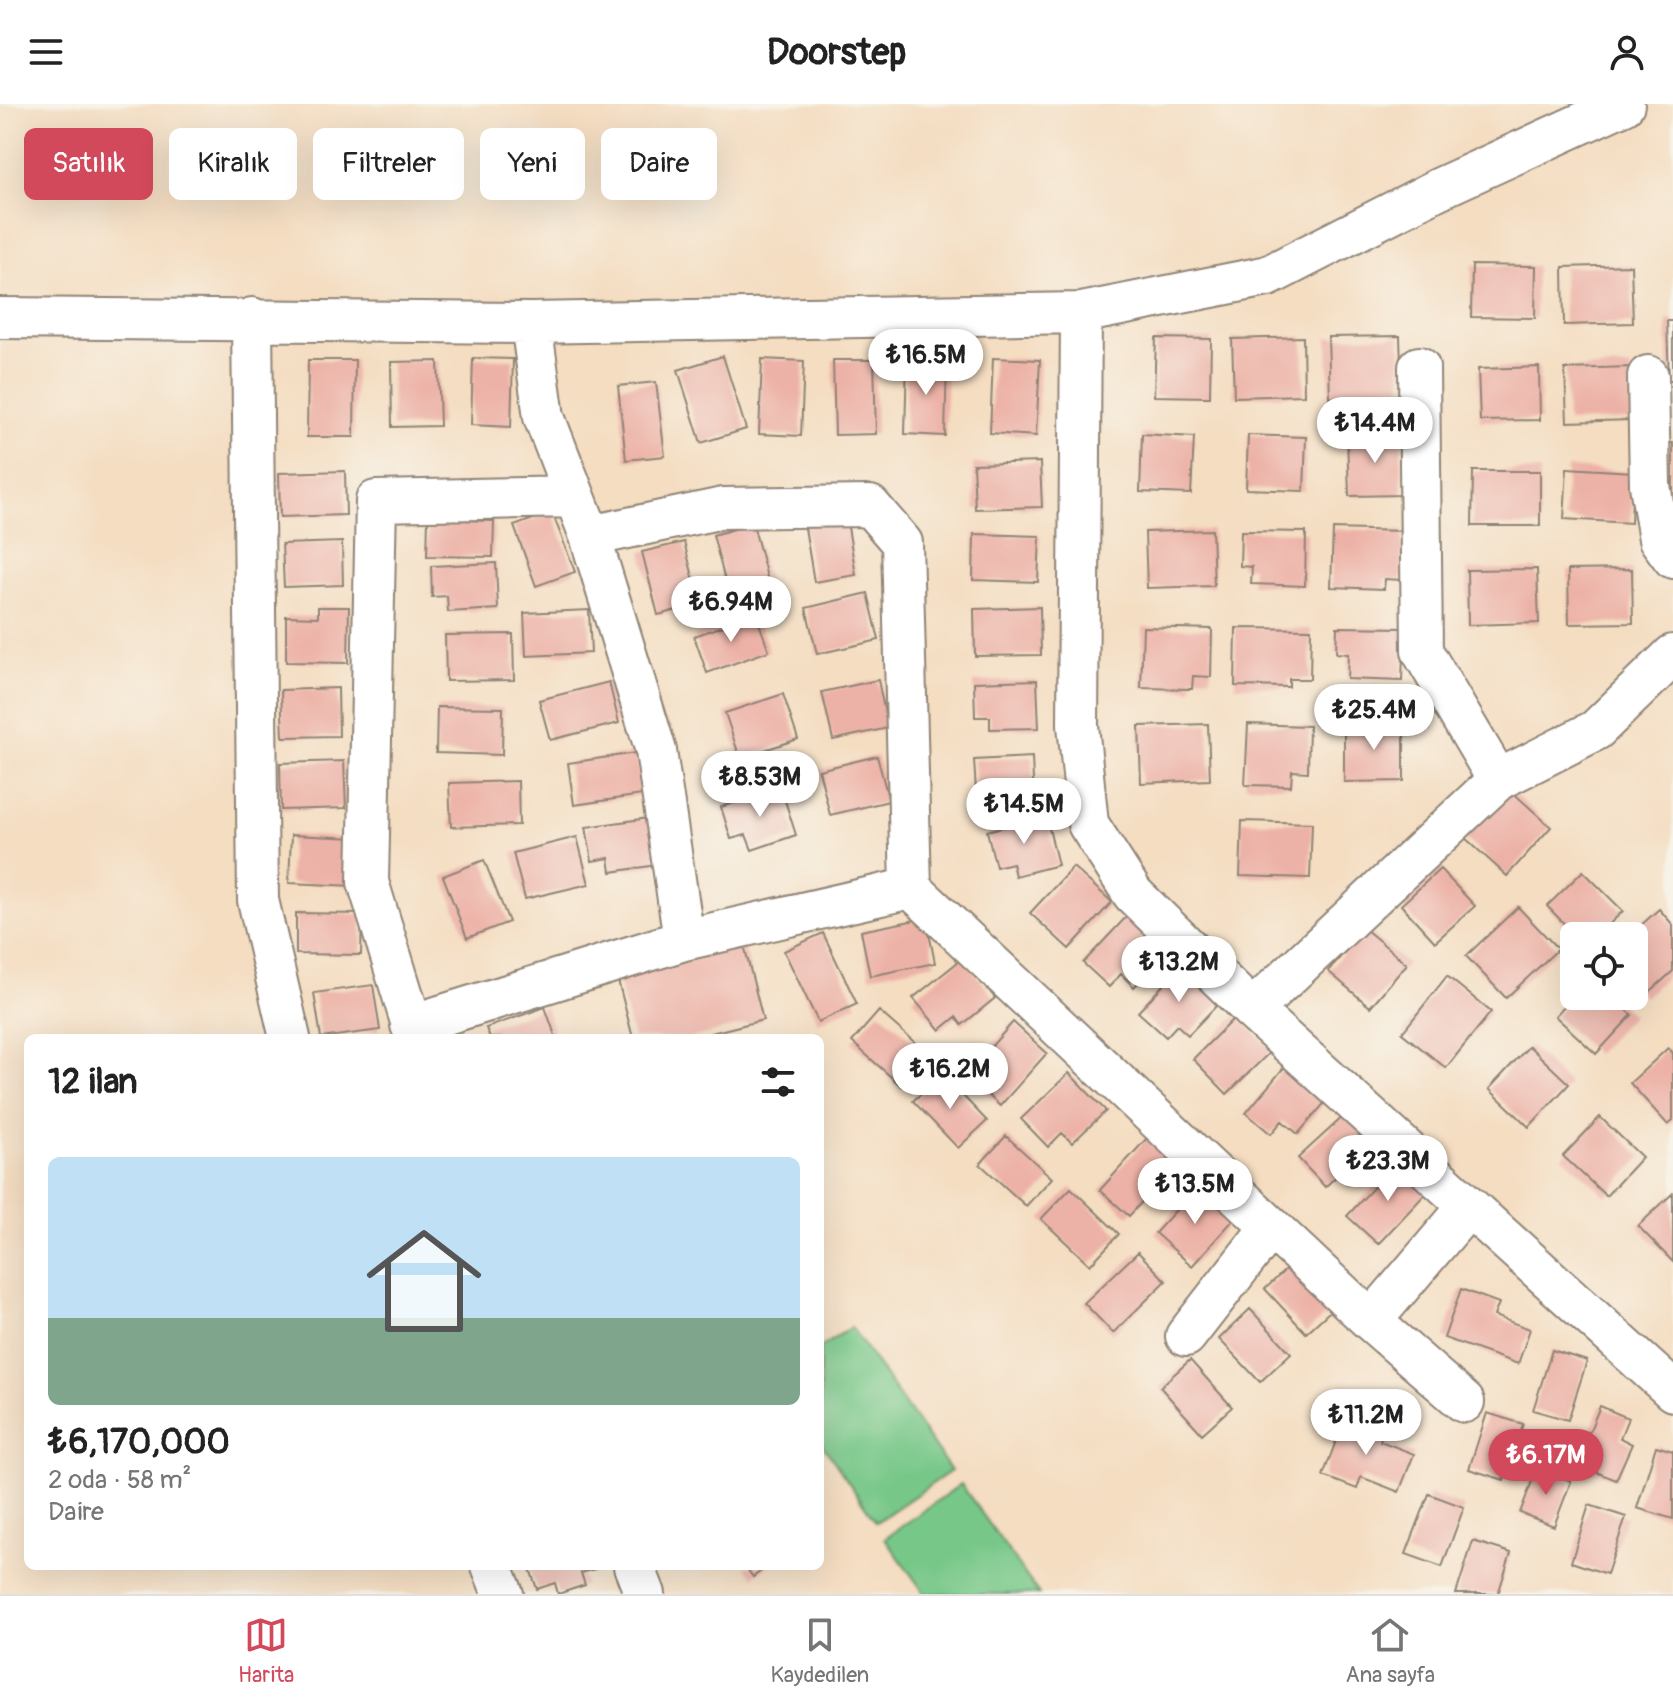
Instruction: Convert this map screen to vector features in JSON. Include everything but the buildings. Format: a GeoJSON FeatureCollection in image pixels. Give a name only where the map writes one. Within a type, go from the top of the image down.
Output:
{"type":"FeatureCollection","features":[{"type":"Feature","properties":{"kind":"street"},"geometry":{"type":"LineString","coordinates":[[0,318],[531,323],[1081,313],[1268,276],[1438,189],[1624,104]]}},
{"type":"Feature","properties":{"kind":"street"},"geometry":{"type":"LineString","coordinates":[[1081,313],[1078,725],[1088,824],[1133,894],[1252,1010],[1673,1391]]}},
{"type":"Feature","properties":{"kind":"street"},"geometry":{"type":"LineString","coordinates":[[252,318],[258,900],[289,1034]]}},
{"type":"Feature","properties":{"kind":"street"},"geometry":{"type":"LineString","coordinates":[[531,323],[544,417],[590,536],[656,751],[684,940]]}},
{"type":"Feature","properties":{"kind":"street"},"geometry":{"type":"LineString","coordinates":[[1419,367],[1422,651],[1498,780]]}},
{"type":"Feature","properties":{"kind":"street"},"geometry":{"type":"LineString","coordinates":[[1648,376],[1650,485],[1659,539],[1673,558]]}},
{"type":"Feature","properties":{"kind":"street"},"geometry":{"type":"LineString","coordinates":[[575,497],[376,501],[368,882],[414,1032],[684,940],[911,888]]}},
{"type":"Feature","properties":{"kind":"street"},"geometry":{"type":"LineString","coordinates":[[590,536],[723,508],[870,506],[902,543],[911,888],[1371,1321],[1464,1402]]}},
{"type":"Feature","properties":{"kind":"street"},"geometry":{"type":"LineString","coordinates":[[1252,1010],[1498,780],[1596,730],[1673,655]]}},
{"type":"Feature","properties":{"kind":"street"},"geometry":{"type":"LineString","coordinates":[[1371,1321],[1469,1206]]}},
{"type":"Feature","properties":{"kind":"street"},"geometry":{"type":"LineString","coordinates":[[1186,1336],[1271,1227]]}},
{"type":"Feature","properties":{"kind":"street"},"geometry":{"type":"LineString","coordinates":[[494,1570],[503,1594]]}},
{"type":"Feature","properties":{"kind":"street"},"geometry":{"type":"LineString","coordinates":[[636,1570],[645,1594]]}},
{"type":"Feature","properties":{"kind":"green space"},"geometry":{"type":"Polygon","coordinates":[[[851,1327],[951,1471],[876,1522],[824,1447],[824,1345],[851,1327]]]}},
{"type":"Feature","properties":{"kind":"green space"},"geometry":{"type":"Polygon","coordinates":[[[961,1484],[1039,1594],[925,1594],[885,1538],[961,1484]]]}}]}
